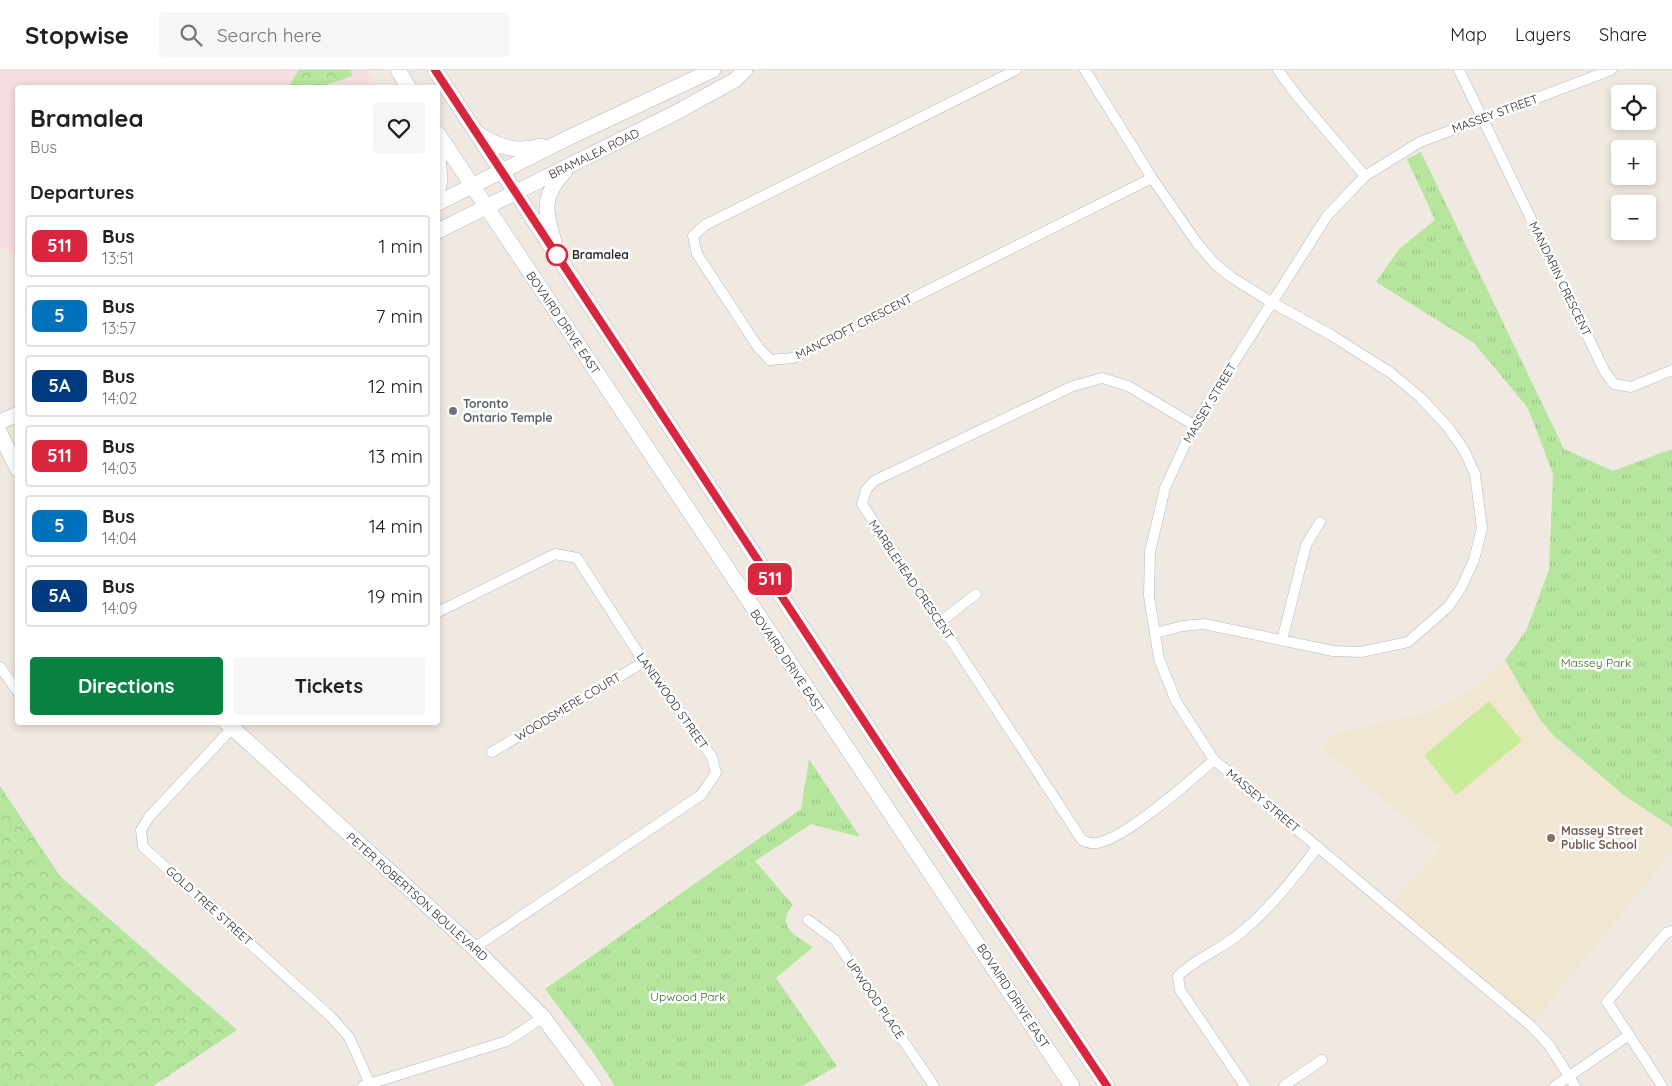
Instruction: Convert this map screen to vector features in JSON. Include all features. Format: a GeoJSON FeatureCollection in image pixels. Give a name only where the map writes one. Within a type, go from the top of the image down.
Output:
{"type":"FeatureCollection","features":[{"type":"Feature","properties":{"kind":"main road"},"geometry":{"type":"LineString","coordinates":[[398,70],[407,85]]}},
{"type":"Feature","properties":{"kind":"main road"},"geometry":{"type":"LineString","coordinates":[[435,70],[857,712],[1107,1086]]}},
{"type":"Feature","properties":{"kind":"main road","name":"BRAMALEA ROAD"},"geometry":{"type":"LineString","coordinates":[[440,202],[568,138],[713,70]]}},
{"type":"Feature","properties":{"kind":"main road","name":"BRAMALEA ROAD"},"geometry":{"type":"LineString","coordinates":[[440,230],[684,108],[735,80],[746,70]]}},
{"type":"Feature","properties":{"kind":"main road"},"geometry":{"type":"LineString","coordinates":[[474,132],[496,145],[515,150],[534,148],[568,138]]}},
{"type":"Feature","properties":{"kind":"main road","name":"BOVAIRD DRIVE EAST"},"geometry":{"type":"LineString","coordinates":[[440,137],[1072,1086]]}},
{"type":"Feature","properties":{"kind":"main road"},"geometry":{"type":"LineString","coordinates":[[559,257],[547,220],[546,207],[548,195],[554,183],[570,166]]}},
{"type":"Feature","properties":{"kind":"main road"},"geometry":{"type":"LineString","coordinates":[[0,422],[15,415]]}},
{"type":"Feature","properties":{"kind":"main road"},"geometry":{"type":"LineString","coordinates":[[6,439],[15,462]]}},
{"type":"Feature","properties":{"kind":"main road","name":"PETER ROBERTSON BOULEVARD"},"geometry":{"type":"LineString","coordinates":[[233,725],[474,948],[543,1017],[594,1086]]}},
{"type":"Feature","properties":{"kind":"street","name":"MANCROFT CRESCENT"},"geometry":{"type":"LineString","coordinates":[[1016,70],[705,224],[693,236],[697,254],[758,347],[770,360],[793,358],[1152,178]]}},
{"type":"Feature","properties":{"kind":"street"},"geometry":{"type":"LineString","coordinates":[[1085,70],[1152,178],[1197,243],[1215,264],[1231,277],[1271,302],[1331,335],[1391,373],[1421,398],[1447,426],[1464,450],[1475,474],[1482,528],[1474,560],[1461,588],[1448,607],[1408,642],[1361,652],[1333,652],[1204,624],[1184,626],[1155,633]]}},
{"type":"Feature","properties":{"kind":"street"},"geometry":{"type":"LineString","coordinates":[[1278,70],[1297,96],[1365,176]]}},
{"type":"Feature","properties":{"kind":"street"},"geometry":{"type":"LineString","coordinates":[[1459,70],[1483,118]]}},
{"type":"Feature","properties":{"kind":"street","name":"MASSEY STREET"},"geometry":{"type":"LineString","coordinates":[[1576,1086],[1549,1046],[1531,1026],[1214,760],[1176,701],[1159,659],[1149,596],[1150,552],[1165,488],[1194,425],[1327,216],[1365,176],[1420,142],[1611,70]]}},
{"type":"Feature","properties":{"kind":"street","name":"MANDARIN CRESCENT"},"geometry":{"type":"LineString","coordinates":[[1483,118],[1605,372],[1614,384],[1631,387],[1672,370]]}},
{"type":"Feature","properties":{"kind":"street","name":"MARBLEHEAD CRESCENT"},"geometry":{"type":"LineString","coordinates":[[1194,425],[1128,386],[1102,378],[1073,386],[874,481],[866,490],[862,504],[1082,840],[1095,844],[1110,839],[1170,798],[1214,760]]}},
{"type":"Feature","properties":{"kind":"street"},"geometry":{"type":"LineString","coordinates":[[1282,640],[1306,546],[1320,522]]}},
{"type":"Feature","properties":{"kind":"street","name":"LANEWOOD STREET"},"geometry":{"type":"LineString","coordinates":[[440,611],[555,554],[565,554],[577,558],[644,662],[712,757],[716,773],[700,795],[474,948]]}},
{"type":"Feature","properties":{"kind":"street"},"geometry":{"type":"LineString","coordinates":[[939,623],[976,594]]}},
{"type":"Feature","properties":{"kind":"street","name":"WOODSMERE COURT"},"geometry":{"type":"LineString","coordinates":[[492,752],[644,662]]}},
{"type":"Feature","properties":{"kind":"street"},"geometry":{"type":"LineString","coordinates":[[0,666],[15,688]]}},
{"type":"Feature","properties":{"kind":"street","name":"GOLD TREE STREET"},"geometry":{"type":"LineString","coordinates":[[231,725],[149,817],[141,830],[143,847],[331,1017],[349,1037],[366,1085]]}},
{"type":"Feature","properties":{"kind":"street"},"geometry":{"type":"LineString","coordinates":[[1245,1086],[1180,990],[1178,976],[1186,968],[1237,936],[1266,910],[1318,847]]}},
{"type":"Feature","properties":{"kind":"street","name":"UPWOOD PLACE"},"geometry":{"type":"LineString","coordinates":[[808,920],[835,940],[934,1086]]}},
{"type":"Feature","properties":{"kind":"street"},"geometry":{"type":"LineString","coordinates":[[1662,1086],[1607,1002],[1666,933],[1672,931]]}},
{"type":"Feature","properties":{"kind":"street"},"geometry":{"type":"LineString","coordinates":[[366,1085],[506,1041],[543,1017]]}},
{"type":"Feature","properties":{"kind":"street"},"geometry":{"type":"LineString","coordinates":[[1555,1086],[1630,1035]]}},
{"type":"Feature","properties":{"kind":"street"},"geometry":{"type":"LineString","coordinates":[[1284,1086],[1322,1060]]}},
{"type":"Feature","properties":{"kind":"shaded area"},"geometry":{"type":"Polygon","coordinates":[[[0,70],[367,70],[377,85],[15,85],[15,257],[6,247],[0,250],[0,70]]]}},
{"type":"Feature","properties":{"kind":"shaded area","name":"Massey Street Public School"},"geometry":{"type":"Polygon","coordinates":[[[1505,660],[1541,721],[1554,736],[1625,796],[1672,827],[1672,852],[1531,1026],[1393,902],[1441,848],[1322,748],[1335,733],[1431,712],[1482,683],[1505,660]]]}},
{"type":"Feature","properties":{"kind":"green space"},"geometry":{"type":"Polygon","coordinates":[[[299,70],[351,70],[352,76],[327,85],[289,85],[299,70]]]}},
{"type":"Feature","properties":{"kind":"green space","name":"Massey Park"},"geometry":{"type":"Polygon","coordinates":[[[1421,152],[1564,449],[1613,471],[1672,449],[1672,827],[1625,796],[1554,736],[1541,721],[1505,660],[1526,631],[1549,570],[1553,474],[1528,408],[1474,343],[1376,282],[1399,249],[1435,220],[1407,159],[1421,152]]]}},
{"type":"Feature","properties":{"kind":"green space"},"geometry":{"type":"Polygon","coordinates":[[[1489,701],[1522,741],[1456,795],[1424,755],[1489,701]]]}},
{"type":"Feature","properties":{"kind":"green space","name":"Upwood Park"},"geometry":{"type":"Polygon","coordinates":[[[809,759],[860,837],[811,824],[755,861],[793,905],[786,919],[790,930],[794,935],[813,947],[776,978],[837,1066],[802,1086],[615,1086],[595,1055],[545,989],[801,809],[809,759]]]}},
{"type":"Feature","properties":{"kind":"green space"},"geometry":{"type":"Polygon","coordinates":[[[0,786],[60,876],[237,1030],[153,1086],[0,1086],[0,786]]]}},
{"type":"Feature","properties":{"kind":"bus line","name":"511"},"geometry":{"type":"LineString","coordinates":[[435,70],[493,161],[666,418],[686,452],[923,811],[1107,1086]]}},
{"type":"Feature","properties":{"kind":"place","name":"Bramalea"},"geometry":{"type":"Point","coordinates":[557,255]}},
{"type":"Feature","properties":{"kind":"place","name":"Toronto Ontario Temple"},"geometry":{"type":"Point","coordinates":[453,411]}},
{"type":"Feature","properties":{"kind":"place","name":"Massey Street Public School"},"geometry":{"type":"Point","coordinates":[1551,838]}}]}
